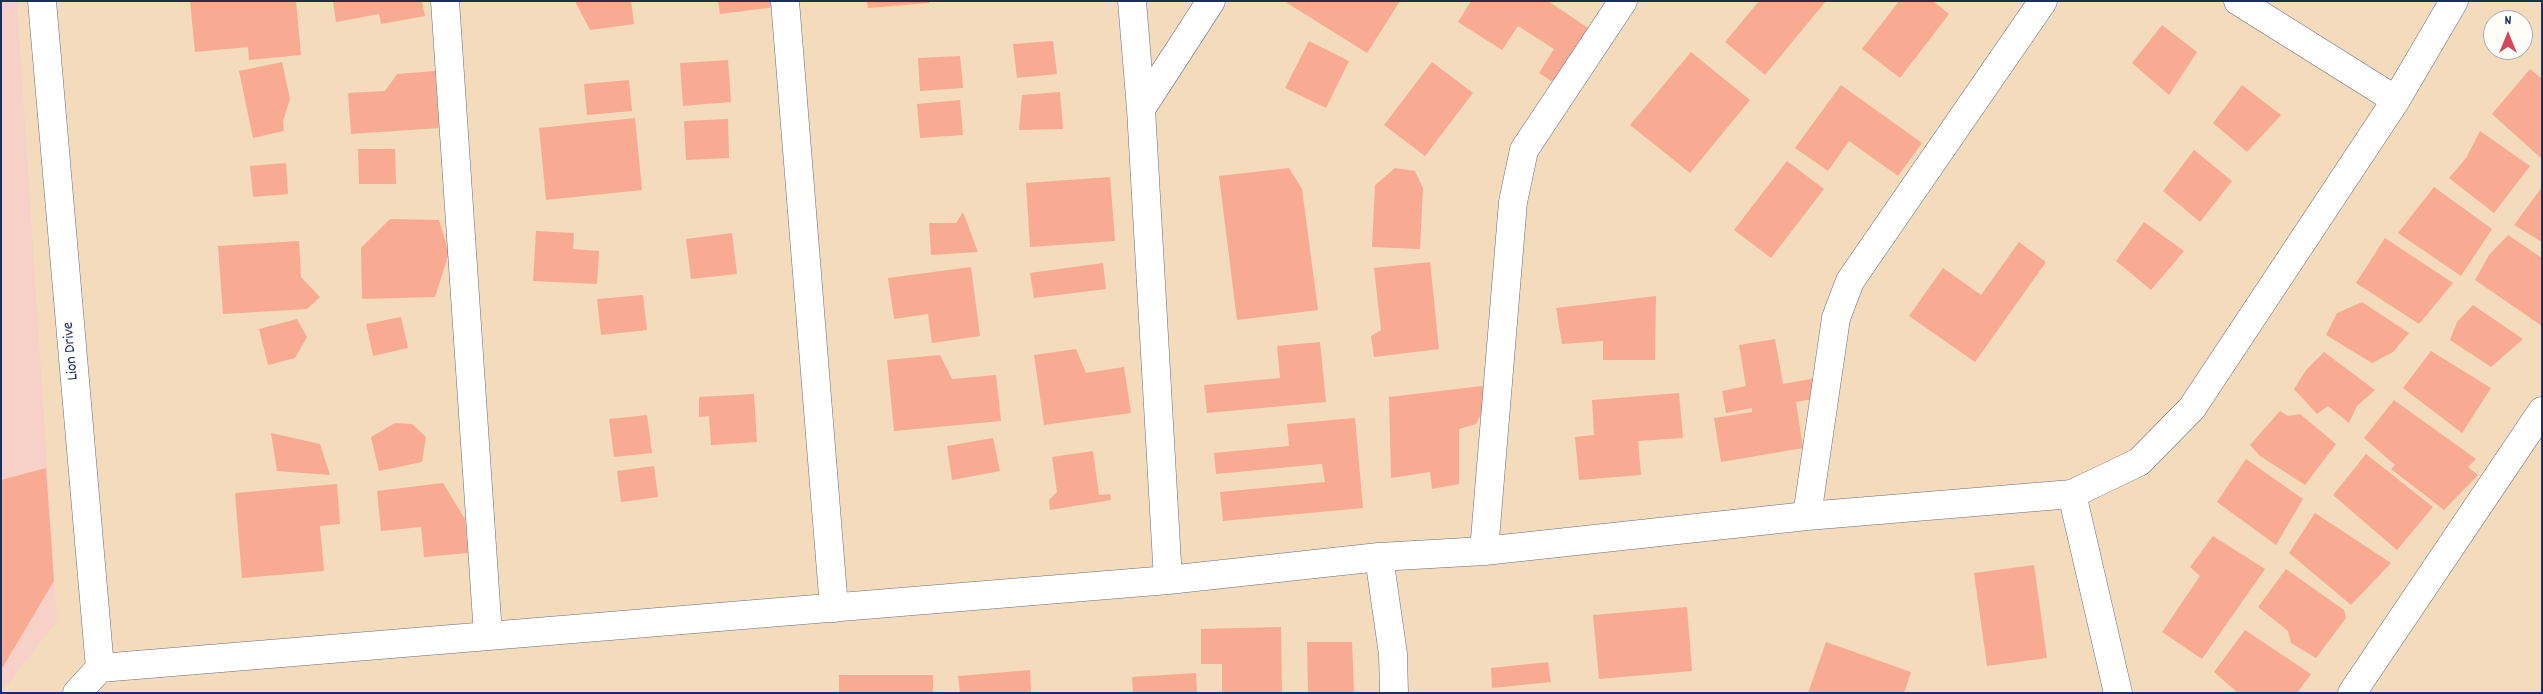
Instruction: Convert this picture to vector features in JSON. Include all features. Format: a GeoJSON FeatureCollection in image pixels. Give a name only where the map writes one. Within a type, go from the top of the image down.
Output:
{"type":"FeatureCollection","features":[{"type":"Feature","properties":{"kind":"street","name":"Lion Drive"},"geometry":{"type":"LineString","coordinates":[[42,1],[100,668]]}},
{"type":"Feature","properties":{"kind":"street"},"geometry":{"type":"LineString","coordinates":[[445,1],[488,636]]}},
{"type":"Feature","properties":{"kind":"street"},"geometry":{"type":"LineString","coordinates":[[785,1],[834,608]]}},
{"type":"Feature","properties":{"kind":"street"},"geometry":{"type":"LineString","coordinates":[[1132,1],[1142,109],[1168,580]]}},
{"type":"Feature","properties":{"kind":"street"},"geometry":{"type":"LineString","coordinates":[[1142,109],[1211,1]]}},
{"type":"Feature","properties":{"kind":"street"},"geometry":{"type":"LineString","coordinates":[[1484,551],[1513,202],[1524,150],[1623,1]]}},
{"type":"Feature","properties":{"kind":"street"},"geometry":{"type":"LineString","coordinates":[[1806,516],[1836,318],[1850,281],[2043,1]]}},
{"type":"Feature","properties":{"kind":"street"},"geometry":{"type":"LineString","coordinates":[[2238,1],[2396,100]]}},
{"type":"Feature","properties":{"kind":"street"},"geometry":{"type":"LineString","coordinates":[[77,693],[100,668],[1168,580],[1380,557],[1484,551],[1806,516],[2072,494],[2139,462],[2192,408],[2396,100],[2454,1]]}},
{"type":"Feature","properties":{"kind":"street"},"geometry":{"type":"LineString","coordinates":[[2352,693],[2542,411]]}},
{"type":"Feature","properties":{"kind":"street"},"geometry":{"type":"LineString","coordinates":[[2072,494],[2118,693]]}},
{"type":"Feature","properties":{"kind":"street"},"geometry":{"type":"LineString","coordinates":[[1380,557],[1393,654],[1394,693]]}},
{"type":"Feature","properties":{"kind":"shaded area"},"geometry":{"type":"Polygon","coordinates":[[[1,1],[17,1],[57,621],[1,693],[1,1]]]}},
{"type":"Feature","properties":{"kind":"building"},"geometry":{"type":"Polygon","coordinates":[[[190,1],[296,1],[301,55],[249,60],[248,47],[195,52],[190,1]]]}},
{"type":"Feature","properties":{"kind":"building"},"geometry":{"type":"Polygon","coordinates":[[[333,1],[422,1],[425,16],[381,24],[379,14],[336,22],[333,1]]]}},
{"type":"Feature","properties":{"kind":"building"},"geometry":{"type":"Polygon","coordinates":[[[575,1],[631,1],[634,24],[590,30],[575,1]]]}},
{"type":"Feature","properties":{"kind":"building"},"geometry":{"type":"Polygon","coordinates":[[[718,1],[775,1],[775,7],[720,14],[718,1]]]}},
{"type":"Feature","properties":{"kind":"building"},"geometry":{"type":"Polygon","coordinates":[[[867,1],[929,1],[929,3],[868,8],[867,1]]]}},
{"type":"Feature","properties":{"kind":"building"},"geometry":{"type":"Polygon","coordinates":[[[1288,1],[1400,1],[1367,53],[1287,3],[1288,1]]]}},
{"type":"Feature","properties":{"kind":"building"},"geometry":{"type":"Polygon","coordinates":[[[1471,1],[1548,1],[1591,30],[1556,84],[1539,73],[1554,49],[1518,26],[1502,50],[1458,22],[1471,1]]]}},
{"type":"Feature","properties":{"kind":"building"},"geometry":{"type":"Polygon","coordinates":[[[1759,1],[1826,1],[1765,75],[1725,42],[1759,1]]]}},
{"type":"Feature","properties":{"kind":"building"},"geometry":{"type":"Polygon","coordinates":[[[1899,1],[1933,1],[1949,14],[1900,78],[1862,49],[1899,1]]]}},
{"type":"Feature","properties":{"kind":"building"},"geometry":{"type":"Polygon","coordinates":[[[2162,25],[2197,52],[2169,95],[2132,63],[2162,25]]]}},
{"type":"Feature","properties":{"kind":"building"},"geometry":{"type":"Polygon","coordinates":[[[1053,41],[1057,74],[1017,78],[1013,44],[1053,41]]]}},
{"type":"Feature","properties":{"kind":"building"},"geometry":{"type":"Polygon","coordinates":[[[1309,41],[1349,61],[1326,108],[1285,88],[1309,41]]]}},
{"type":"Feature","properties":{"kind":"building"},"geometry":{"type":"Polygon","coordinates":[[[1691,52],[1750,100],[1690,173],[1630,125],[1691,52]]]}},
{"type":"Feature","properties":{"kind":"building"},"geometry":{"type":"Polygon","coordinates":[[[960,56],[963,88],[920,91],[918,58],[960,56]]]}},
{"type":"Feature","properties":{"kind":"building"},"geometry":{"type":"Polygon","coordinates":[[[728,60],[731,102],[683,106],[680,63],[728,60]]]}},
{"type":"Feature","properties":{"kind":"building"},"geometry":{"type":"Polygon","coordinates":[[[282,62],[290,99],[283,121],[284,131],[253,138],[239,71],[282,62]]]}},
{"type":"Feature","properties":{"kind":"building"},"geometry":{"type":"Polygon","coordinates":[[[1432,62],[1473,93],[1425,156],[1384,125],[1432,62]]]}},
{"type":"Feature","properties":{"kind":"building"},"geometry":{"type":"Polygon","coordinates":[[[2530,69],[2542,79],[2542,159],[2492,114],[2530,69]]]}},
{"type":"Feature","properties":{"kind":"building"},"geometry":{"type":"Polygon","coordinates":[[[435,71],[439,128],[351,134],[348,93],[385,91],[397,74],[435,71]]]}},
{"type":"Feature","properties":{"kind":"building"},"geometry":{"type":"Polygon","coordinates":[[[629,80],[632,111],[587,115],[584,84],[629,80]]]}},
{"type":"Feature","properties":{"kind":"building"},"geometry":{"type":"Polygon","coordinates":[[[1841,85],[1922,143],[1898,176],[1849,141],[1828,171],[1795,148],[1841,85]]]}},
{"type":"Feature","properties":{"kind":"building"},"geometry":{"type":"Polygon","coordinates":[[[2242,85],[2281,115],[2247,152],[2213,123],[2242,85]]]}},
{"type":"Feature","properties":{"kind":"building"},"geometry":{"type":"Polygon","coordinates":[[[1060,92],[1063,129],[1019,130],[1022,95],[1060,92]]]}},
{"type":"Feature","properties":{"kind":"building"},"geometry":{"type":"Polygon","coordinates":[[[960,100],[963,135],[920,138],[917,104],[960,100]]]}},
{"type":"Feature","properties":{"kind":"building"},"geometry":{"type":"Polygon","coordinates":[[[635,118],[642,190],[546,200],[539,128],[635,118]]]}},
{"type":"Feature","properties":{"kind":"building"},"geometry":{"type":"Polygon","coordinates":[[[728,119],[729,158],[686,160],[684,121],[728,119]]]}},
{"type":"Feature","properties":{"kind":"building"},"geometry":{"type":"Polygon","coordinates":[[[2480,131],[2530,166],[2494,213],[2449,178],[2466,158],[2480,131]]]}},
{"type":"Feature","properties":{"kind":"building"},"geometry":{"type":"Polygon","coordinates":[[[358,149],[395,149],[396,184],[359,184],[358,149]]]}},
{"type":"Feature","properties":{"kind":"building"},"geometry":{"type":"Polygon","coordinates":[[[2194,150],[2232,181],[2200,222],[2163,191],[2194,150]]]}},
{"type":"Feature","properties":{"kind":"building"},"geometry":{"type":"Polygon","coordinates":[[[1787,161],[1824,189],[1771,258],[1734,230],[1787,161]]]}},
{"type":"Feature","properties":{"kind":"building"},"geometry":{"type":"Polygon","coordinates":[[[286,163],[288,194],[253,197],[250,166],[286,163]]]}},
{"type":"Feature","properties":{"kind":"building"},"geometry":{"type":"Polygon","coordinates":[[[1289,168],[1302,189],[1318,310],[1237,320],[1219,176],[1289,168]]]}},
{"type":"Feature","properties":{"kind":"building"},"geometry":{"type":"Polygon","coordinates":[[[1395,168],[1415,171],[1423,188],[1420,249],[1372,247],[1375,185],[1395,168]]]}},
{"type":"Feature","properties":{"kind":"building"},"geometry":{"type":"Polygon","coordinates":[[[1110,177],[1115,241],[1030,247],[1026,183],[1110,177]]]}},
{"type":"Feature","properties":{"kind":"building"},"geometry":{"type":"Polygon","coordinates":[[[2434,187],[2492,229],[2461,276],[2398,233],[2434,187]]]}},
{"type":"Feature","properties":{"kind":"building"},"geometry":{"type":"Polygon","coordinates":[[[2542,187],[2542,242],[2514,225],[2542,187]]]}},
{"type":"Feature","properties":{"kind":"building"},"geometry":{"type":"Polygon","coordinates":[[[963,212],[978,252],[931,255],[929,223],[956,223],[963,212]]]}},
{"type":"Feature","properties":{"kind":"building"},"geometry":{"type":"Polygon","coordinates":[[[390,219],[439,220],[449,253],[435,297],[362,299],[361,248],[390,219]]]}},
{"type":"Feature","properties":{"kind":"building"},"geometry":{"type":"Polygon","coordinates":[[[2144,222],[2184,251],[2151,290],[2116,261],[2144,222]]]}},
{"type":"Feature","properties":{"kind":"building"},"geometry":{"type":"Polygon","coordinates":[[[536,231],[574,233],[573,249],[599,251],[597,284],[533,281],[536,231]]]}},
{"type":"Feature","properties":{"kind":"building"},"geometry":{"type":"Polygon","coordinates":[[[732,233],[737,274],[691,279],[686,239],[732,233]]]}},
{"type":"Feature","properties":{"kind":"building"},"geometry":{"type":"Polygon","coordinates":[[[2508,235],[2542,258],[2542,326],[2475,280],[2489,255],[2508,235]]]}},
{"type":"Feature","properties":{"kind":"building"},"geometry":{"type":"Polygon","coordinates":[[[2385,238],[2453,283],[2419,324],[2356,283],[2385,238]]]}},
{"type":"Feature","properties":{"kind":"building"},"geometry":{"type":"Polygon","coordinates":[[[299,241],[301,277],[320,297],[307,309],[223,314],[218,246],[299,241]]]}},
{"type":"Feature","properties":{"kind":"building"},"geometry":{"type":"Polygon","coordinates":[[[2019,242],[2046,262],[1975,362],[1909,316],[1943,268],[1981,295],[2019,242]]]}},
{"type":"Feature","properties":{"kind":"building"},"geometry":{"type":"Polygon","coordinates":[[[1430,262],[1439,349],[1374,357],[1371,336],[1381,330],[1374,268],[1430,262]]]}},
{"type":"Feature","properties":{"kind":"building"},"geometry":{"type":"Polygon","coordinates":[[[1103,263],[1106,289],[1034,298],[1030,273],[1103,263]]]}},
{"type":"Feature","properties":{"kind":"building"},"geometry":{"type":"Polygon","coordinates":[[[971,267],[980,336],[932,343],[928,314],[894,319],[888,278],[971,267]]]}},
{"type":"Feature","properties":{"kind":"building"},"geometry":{"type":"Polygon","coordinates":[[[643,295],[647,330],[601,335],[597,299],[643,295]]]}},
{"type":"Feature","properties":{"kind":"building"},"geometry":{"type":"Polygon","coordinates":[[[1656,296],[1655,360],[1603,360],[1603,341],[1562,344],[1556,308],[1656,296]]]}},
{"type":"Feature","properties":{"kind":"building"},"geometry":{"type":"Polygon","coordinates":[[[2362,302],[2409,333],[2393,352],[2372,363],[2326,335],[2337,313],[2362,302]]]}},
{"type":"Feature","properties":{"kind":"building"},"geometry":{"type":"Polygon","coordinates":[[[2473,305],[2523,339],[2491,367],[2450,340],[2457,322],[2473,305]]]}},
{"type":"Feature","properties":{"kind":"building"},"geometry":{"type":"Polygon","coordinates":[[[401,317],[408,348],[373,356],[366,324],[401,317]]]}},
{"type":"Feature","properties":{"kind":"building"},"geometry":{"type":"Polygon","coordinates":[[[297,319],[307,337],[295,358],[268,365],[259,329],[297,319]]]}},
{"type":"Feature","properties":{"kind":"building"},"geometry":{"type":"Polygon","coordinates":[[[1775,339],[1783,384],[1816,378],[1819,398],[1796,402],[1803,448],[1721,462],[1714,418],[1752,412],[1752,408],[1726,413],[1722,391],[1746,386],[1739,345],[1775,339]]]}},
{"type":"Feature","properties":{"kind":"building"},"geometry":{"type":"Polygon","coordinates":[[[1320,342],[1326,402],[1207,413],[1204,385],[1280,378],[1277,346],[1320,342]]]}},
{"type":"Feature","properties":{"kind":"building"},"geometry":{"type":"Polygon","coordinates":[[[1076,349],[1086,373],[1124,367],[1131,413],[1044,425],[1034,355],[1076,349]]]}},
{"type":"Feature","properties":{"kind":"building"},"geometry":{"type":"Polygon","coordinates":[[[2431,351],[2491,388],[2462,433],[2403,388],[2431,351]]]}},
{"type":"Feature","properties":{"kind":"building"},"geometry":{"type":"Polygon","coordinates":[[[2324,352],[2375,390],[2357,406],[2349,423],[2328,406],[2317,414],[2294,389],[2306,370],[2324,352]]]}},
{"type":"Feature","properties":{"kind":"building"},"geometry":{"type":"Polygon","coordinates":[[[940,355],[952,379],[996,375],[1001,421],[894,431],[887,360],[940,355]]]}},
{"type":"Feature","properties":{"kind":"building"},"geometry":{"type":"Polygon","coordinates":[[[1482,386],[1490,397],[1476,424],[1459,429],[1459,484],[1432,489],[1430,472],[1391,478],[1389,397],[1482,386]]]}},
{"type":"Feature","properties":{"kind":"building"},"geometry":{"type":"Polygon","coordinates":[[[1679,393],[1683,438],[1638,441],[1641,475],[1579,480],[1575,437],[1594,435],[1592,400],[1679,393]]]}},
{"type":"Feature","properties":{"kind":"building"},"geometry":{"type":"Polygon","coordinates":[[[754,394],[757,442],[711,445],[709,416],[699,417],[699,397],[754,394]]]}},
{"type":"Feature","properties":{"kind":"building"},"geometry":{"type":"Polygon","coordinates":[[[2394,400],[2476,459],[2468,467],[2478,475],[2444,510],[2391,469],[2395,465],[2364,438],[2394,400]]]}},
{"type":"Feature","properties":{"kind":"building"},"geometry":{"type":"Polygon","coordinates":[[[2280,411],[2288,416],[2300,414],[2336,444],[2305,485],[2260,456],[2250,445],[2280,411]]]}},
{"type":"Feature","properties":{"kind":"building"},"geometry":{"type":"Polygon","coordinates":[[[647,415],[652,453],[614,457],[609,419],[647,415]]]}},
{"type":"Feature","properties":{"kind":"building"},"geometry":{"type":"Polygon","coordinates":[[[1355,418],[1363,508],[1223,521],[1220,492],[1325,482],[1322,464],[1216,474],[1214,453],[1289,446],[1287,424],[1355,418]]]}},
{"type":"Feature","properties":{"kind":"building"},"geometry":{"type":"Polygon","coordinates":[[[395,423],[412,424],[426,437],[422,462],[379,471],[371,437],[395,423]]]}},
{"type":"Feature","properties":{"kind":"building"},"geometry":{"type":"Polygon","coordinates":[[[271,433],[320,444],[330,475],[277,471],[271,433]]]}},
{"type":"Feature","properties":{"kind":"building"},"geometry":{"type":"Polygon","coordinates":[[[993,438],[1000,471],[952,480],[947,446],[993,438]]]}},
{"type":"Feature","properties":{"kind":"building"},"geometry":{"type":"Polygon","coordinates":[[[1093,451],[1099,495],[1110,494],[1111,500],[1050,510],[1049,500],[1057,492],[1052,457],[1093,451]]]}},
{"type":"Feature","properties":{"kind":"building"},"geometry":{"type":"Polygon","coordinates":[[[2366,454],[2433,507],[2397,550],[2333,495],[2366,454]]]}},
{"type":"Feature","properties":{"kind":"building"},"geometry":{"type":"Polygon","coordinates":[[[2246,459],[2303,499],[2276,545],[2217,502],[2246,459]]]}},
{"type":"Feature","properties":{"kind":"building"},"geometry":{"type":"Polygon","coordinates":[[[654,466],[658,497],[621,502],[617,471],[654,466]]]}},
{"type":"Feature","properties":{"kind":"building"},"geometry":{"type":"Polygon","coordinates":[[[46,468],[54,581],[1,670],[1,480],[46,468]]]}},
{"type":"Feature","properties":{"kind":"building"},"geometry":{"type":"Polygon","coordinates":[[[443,483],[465,519],[468,553],[424,557],[421,527],[381,531],[377,491],[443,483]]]}},
{"type":"Feature","properties":{"kind":"building"},"geometry":{"type":"Polygon","coordinates":[[[337,484],[340,524],[320,526],[324,571],[242,578],[235,493],[337,484]]]}},
{"type":"Feature","properties":{"kind":"building"},"geometry":{"type":"Polygon","coordinates":[[[2315,513],[2391,563],[2351,605],[2289,553],[2315,513]]]}},
{"type":"Feature","properties":{"kind":"building"},"geometry":{"type":"Polygon","coordinates":[[[2213,536],[2265,569],[2202,659],[2162,632],[2200,576],[2190,567],[2213,536]]]}},
{"type":"Feature","properties":{"kind":"building"},"geometry":{"type":"Polygon","coordinates":[[[2034,565],[2047,658],[1987,666],[1974,573],[2034,565]]]}},
{"type":"Feature","properties":{"kind":"building"},"geometry":{"type":"Polygon","coordinates":[[[2286,569],[2344,610],[2346,618],[2316,658],[2291,643],[2288,631],[2258,607],[2286,569]]]}},
{"type":"Feature","properties":{"kind":"building"},"geometry":{"type":"Polygon","coordinates":[[[1687,607],[1692,671],[1599,679],[1593,615],[1687,607]]]}},
{"type":"Feature","properties":{"kind":"building"},"geometry":{"type":"Polygon","coordinates":[[[1281,627],[1282,693],[1222,693],[1222,664],[1201,664],[1201,629],[1281,627]]]}},
{"type":"Feature","properties":{"kind":"building"},"geometry":{"type":"Polygon","coordinates":[[[2245,630],[2311,674],[2297,693],[2238,693],[2214,672],[2245,630]]]}},
{"type":"Feature","properties":{"kind":"building"},"geometry":{"type":"Polygon","coordinates":[[[1307,642],[1352,642],[1354,693],[1308,693],[1307,642]]]}},
{"type":"Feature","properties":{"kind":"building"},"geometry":{"type":"Polygon","coordinates":[[[1826,642],[1911,672],[1904,693],[1808,693],[1826,642]]]}},
{"type":"Feature","properties":{"kind":"building"},"geometry":{"type":"Polygon","coordinates":[[[1548,662],[1551,682],[1492,688],[1491,668],[1548,662]]]}},
{"type":"Feature","properties":{"kind":"building"},"geometry":{"type":"Polygon","coordinates":[[[1030,670],[1031,693],[960,693],[958,676],[1030,670]]]}},
{"type":"Feature","properties":{"kind":"building"},"geometry":{"type":"Polygon","coordinates":[[[1196,673],[1197,693],[1133,693],[1132,677],[1196,673]]]}},
{"type":"Feature","properties":{"kind":"building"},"geometry":{"type":"Polygon","coordinates":[[[839,675],[933,675],[933,693],[839,693],[839,675]]]}}]}
